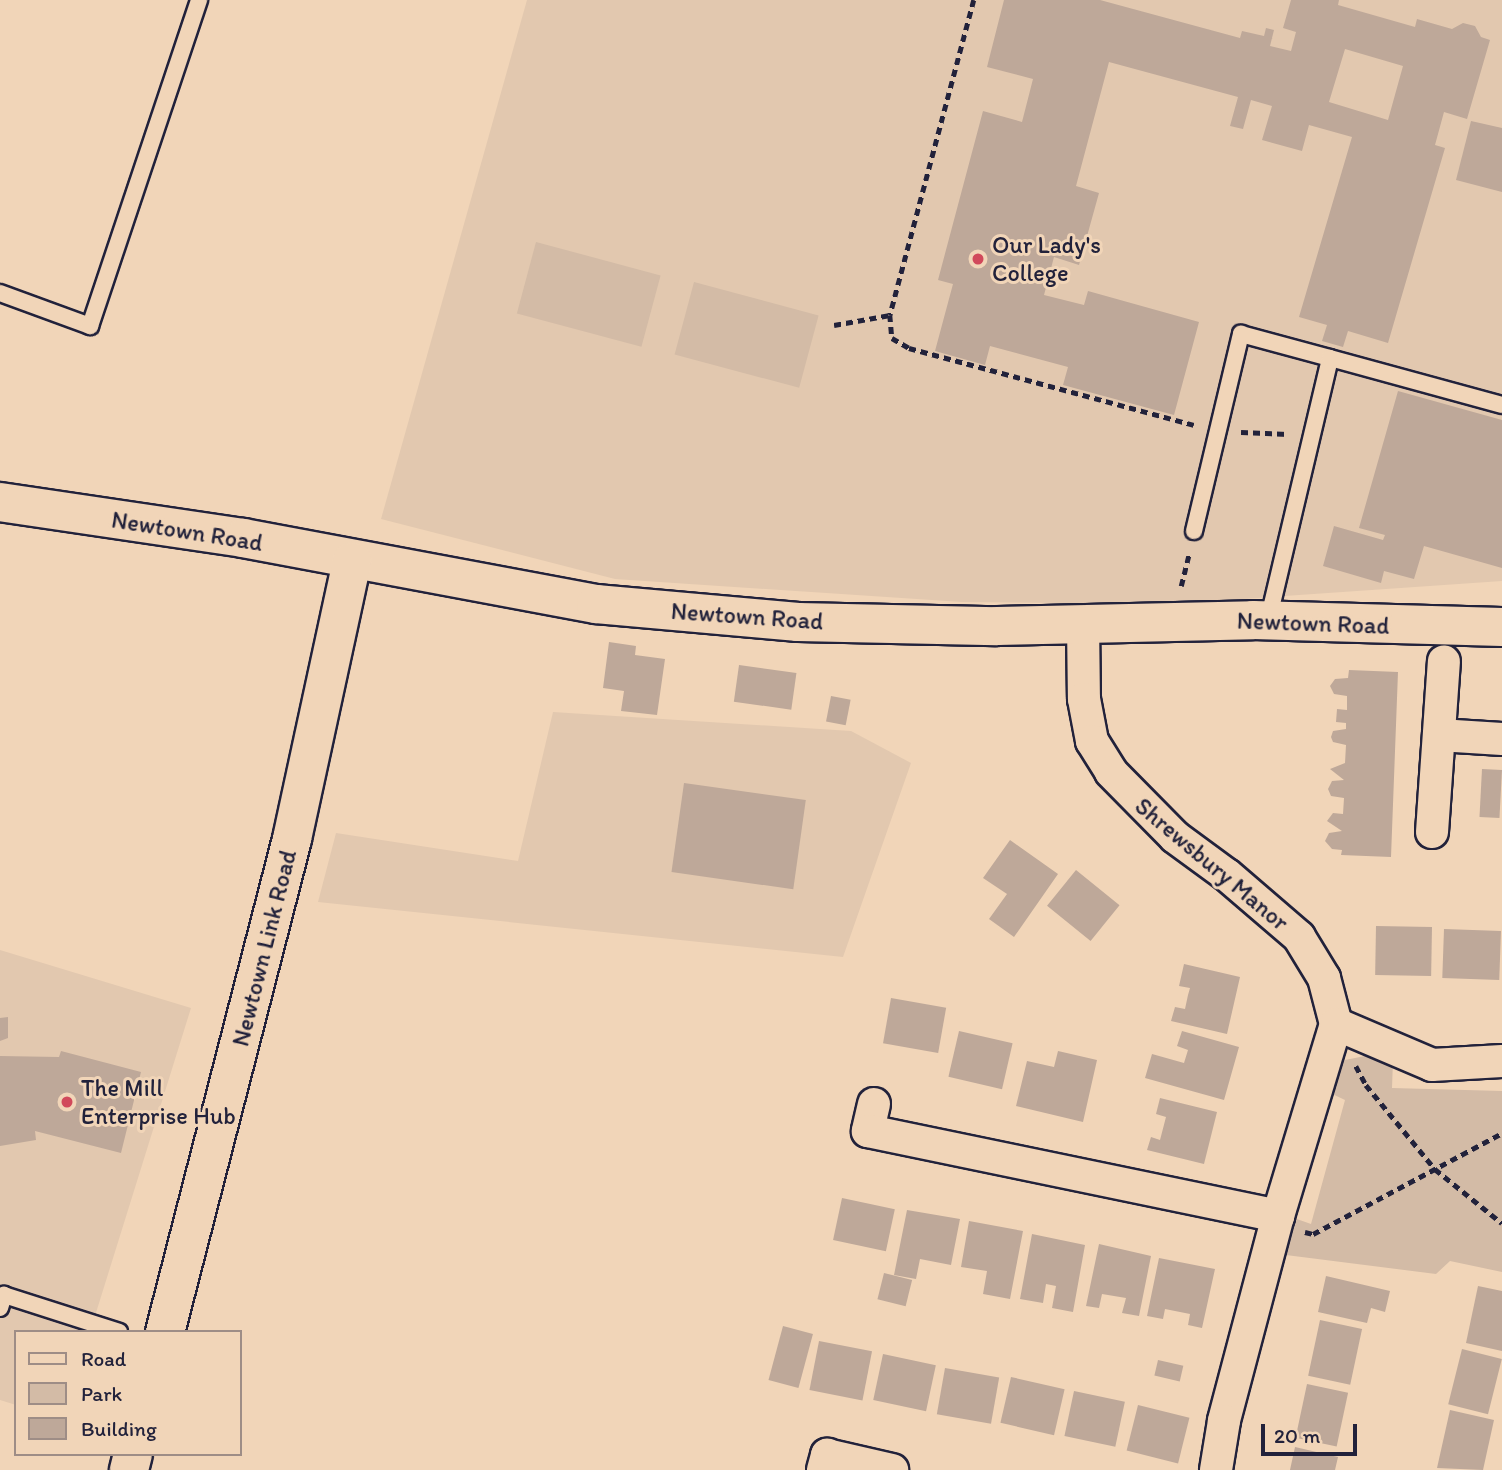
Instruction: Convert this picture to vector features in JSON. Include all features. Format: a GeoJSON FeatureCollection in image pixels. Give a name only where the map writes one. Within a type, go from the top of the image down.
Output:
{"type":"FeatureCollection","features":[{"type":"Feature","properties":{"kind":"street","name":"Newtown Road"},"geometry":{"type":"LineString","coordinates":[[0,502],[243,538],[352,561],[596,604],[798,622],[997,626],[1083,622],[1268,621],[1502,627]]}},
{"type":"Feature","properties":{"kind":"street","name":"Newtown Link Road"},"geometry":{"type":"LineString","coordinates":[[166,1330],[292,839],[352,561]]}},
{"type":"Feature","properties":{"kind":"street","name":"Shrewsbury Manor"},"geometry":{"type":"LineString","coordinates":[[1083,622],[1084,699],[1092,741],[1111,772],[1175,837],[1299,937],[1324,978],[1336,1024]]}},
{"type":"Feature","properties":{"kind":"street"},"geometry":{"type":"LineString","coordinates":[[1432,832],[1444,661]]}},
{"type":"Feature","properties":{"kind":"street"},"geometry":{"type":"LineString","coordinates":[[1439,735],[1502,738]]}},
{"type":"Feature","properties":{"kind":"street"},"geometry":{"type":"LineString","coordinates":[[1216,1470],[1224,1421],[1277,1220],[1336,1024],[1432,1065],[1502,1061]]}},
{"type":"Feature","properties":{"kind":"street"},"geometry":{"type":"LineString","coordinates":[[874,1104],[868,1131],[1277,1220]]}},
{"type":"Feature","properties":{"kind":"street"},"geometry":{"type":"LineString","coordinates":[[823,1470],[827,1455],[892,1470]]}},
{"type":"Feature","properties":{"kind":"lane"},"geometry":{"type":"LineString","coordinates":[[0,293],[90,326],[199,0]]}},
{"type":"Feature","properties":{"kind":"lane"},"geometry":{"type":"LineString","coordinates":[[1194,531],[1241,334],[1502,405]]}},
{"type":"Feature","properties":{"kind":"lane"},"geometry":{"type":"LineString","coordinates":[[1268,621],[1330,358]]}},
{"type":"Feature","properties":{"kind":"lane"},"geometry":{"type":"LineString","coordinates":[[0,1308],[4,1295],[113,1330]]}},
{"type":"Feature","properties":{"kind":"path"},"geometry":{"type":"LineString","coordinates":[[974,0],[890,315],[892,338],[909,348],[1217,431],[1313,435]]}},
{"type":"Feature","properties":{"kind":"path"},"geometry":{"type":"LineString","coordinates":[[834,325],[890,315]]}},
{"type":"Feature","properties":{"kind":"path"},"geometry":{"type":"LineString","coordinates":[[1173,621],[1194,531]]}},
{"type":"Feature","properties":{"kind":"path"},"geometry":{"type":"LineString","coordinates":[[1336,1024],[1366,1086],[1435,1169],[1502,1223]]}},
{"type":"Feature","properties":{"kind":"path"},"geometry":{"type":"LineString","coordinates":[[1277,1220],[1313,1234],[1502,1133]]}},
{"type":"Feature","properties":{"kind":"shaded area","name":"Our Lady's College"},"geometry":{"type":"Polygon","coordinates":[[[527,0],[1502,0],[1502,581],[1170,604],[962,602],[615,579],[381,519],[527,0]]]}},
{"type":"Feature","properties":{"kind":"shaded area"},"geometry":{"type":"Polygon","coordinates":[[[553,712],[851,731],[911,763],[843,957],[318,902],[336,833],[518,861],[553,712]]]}},
{"type":"Feature","properties":{"kind":"shaded area"},"geometry":{"type":"Polygon","coordinates":[[[0,950],[191,1008],[91,1330],[14,1330],[14,1404],[0,1400],[0,950]]]}},
{"type":"Feature","properties":{"kind":"green space"},"geometry":{"type":"Polygon","coordinates":[[[536,242],[661,275],[641,347],[517,313],[536,242]]]}},
{"type":"Feature","properties":{"kind":"green space"},"geometry":{"type":"Polygon","coordinates":[[[694,282],[819,315],[799,388],[675,354],[694,282]]]}},
{"type":"Feature","properties":{"kind":"green space"},"geometry":{"type":"Polygon","coordinates":[[[1365,1056],[1393,1060],[1392,1088],[1502,1091],[1502,1272],[1450,1261],[1436,1274],[1278,1254],[1291,1217],[1311,1224],[1345,1100],[1326,1091],[1333,1074],[1345,1060],[1365,1056]]]}},
{"type":"Feature","properties":{"kind":"building"},"geometry":{"type":"Polygon","coordinates":[[[1004,0],[1100,0],[1240,38],[1242,31],[1264,36],[1266,28],[1274,30],[1270,46],[1291,51],[1296,32],[1283,28],[1291,0],[1339,0],[1338,5],[1415,27],[1417,19],[1452,29],[1463,23],[1475,26],[1481,37],[1490,40],[1467,119],[1444,112],[1435,145],[1445,148],[1388,343],[1348,331],[1343,347],[1322,341],[1327,325],[1299,317],[1352,137],[1309,125],[1302,151],[1262,140],[1272,106],[1251,100],[1243,129],[1230,126],[1238,97],[1109,62],[1076,186],[1099,193],[1079,265],[1054,257],[1044,295],[1084,305],[1088,291],[1199,322],[1174,415],[1063,385],[1068,367],[990,346],[985,365],[935,351],[953,284],[938,280],[983,111],[1022,122],[1033,79],[987,67],[1004,0]],[[1345,49],[1329,102],[1388,120],[1403,66],[1345,49]]]}},
{"type":"Feature","properties":{"kind":"building"},"geometry":{"type":"Polygon","coordinates":[[[1471,121],[1502,128],[1502,192],[1456,180],[1471,121]]]}},
{"type":"Feature","properties":{"kind":"building"},"geometry":{"type":"Polygon","coordinates":[[[1398,391],[1502,420],[1502,568],[1424,546],[1414,579],[1384,571],[1381,583],[1323,566],[1334,526],[1383,540],[1385,535],[1359,528],[1398,391]]]}},
{"type":"Feature","properties":{"kind":"building"},"geometry":{"type":"Polygon","coordinates":[[[609,642],[636,646],[635,655],[665,659],[657,715],[621,711],[624,691],[603,688],[609,642]]]}},
{"type":"Feature","properties":{"kind":"building"},"geometry":{"type":"Polygon","coordinates":[[[739,665],[796,673],[791,710],[734,702],[739,665]]]}},
{"type":"Feature","properties":{"kind":"building"},"geometry":{"type":"Polygon","coordinates":[[[1349,670],[1398,672],[1391,857],[1341,855],[1342,850],[1332,849],[1325,841],[1329,833],[1342,831],[1327,821],[1333,813],[1343,814],[1344,798],[1331,796],[1328,789],[1332,781],[1344,780],[1330,769],[1345,763],[1346,745],[1333,742],[1331,737],[1333,731],[1346,729],[1346,723],[1336,722],[1337,709],[1347,710],[1347,696],[1334,694],[1330,686],[1335,679],[1348,678],[1349,670]]]}},
{"type":"Feature","properties":{"kind":"building"},"geometry":{"type":"Polygon","coordinates":[[[831,696],[851,700],[846,725],[826,722],[831,696]]]}},
{"type":"Feature","properties":{"kind":"building"},"geometry":{"type":"Polygon","coordinates":[[[1482,769],[1502,770],[1499,818],[1479,817],[1482,769]]]}},
{"type":"Feature","properties":{"kind":"building"},"geometry":{"type":"Polygon","coordinates":[[[684,783],[806,800],[793,889],[671,872],[684,783]]]}},
{"type":"Feature","properties":{"kind":"building"},"geometry":{"type":"Polygon","coordinates":[[[1010,840],[1058,874],[1014,937],[989,919],[1007,894],[983,878],[1010,840]]]}},
{"type":"Feature","properties":{"kind":"building"},"geometry":{"type":"Polygon","coordinates":[[[1076,870],[1120,905],[1091,941],[1047,906],[1076,870]]]}},
{"type":"Feature","properties":{"kind":"building"},"geometry":{"type":"Polygon","coordinates":[[[1376,926],[1432,927],[1431,976],[1375,975],[1376,926]]]}},
{"type":"Feature","properties":{"kind":"building"},"geometry":{"type":"Polygon","coordinates":[[[1444,929],[1501,931],[1499,980],[1442,978],[1444,929]]]}},
{"type":"Feature","properties":{"kind":"building"},"geometry":{"type":"Polygon","coordinates":[[[1184,964],[1240,977],[1227,1034],[1171,1021],[1175,1007],[1185,1009],[1190,988],[1179,986],[1184,964]]]}},
{"type":"Feature","properties":{"kind":"building"},"geometry":{"type":"Polygon","coordinates":[[[891,998],[946,1008],[938,1053],[883,1043],[891,998]]]}},
{"type":"Feature","properties":{"kind":"building"},"geometry":{"type":"Polygon","coordinates":[[[8,1017],[8,1038],[0,1041],[0,1018],[8,1017]]]}},
{"type":"Feature","properties":{"kind":"building"},"geometry":{"type":"Polygon","coordinates":[[[959,1031],[1013,1043],[1002,1089],[948,1077],[959,1031]]]}},
{"type":"Feature","properties":{"kind":"building"},"geometry":{"type":"Polygon","coordinates":[[[1182,1031],[1239,1047],[1224,1100],[1145,1078],[1152,1054],[1184,1063],[1188,1050],[1177,1046],[1182,1031]]]}},
{"type":"Feature","properties":{"kind":"building","name":"The Mill Enterprise Hub"},"geometry":{"type":"Polygon","coordinates":[[[61,1051],[141,1072],[121,1153],[35,1131],[36,1140],[0,1146],[0,1056],[59,1057],[61,1051]]]}},
{"type":"Feature","properties":{"kind":"building"},"geometry":{"type":"Polygon","coordinates":[[[1058,1051],[1097,1060],[1083,1122],[1016,1106],[1027,1061],[1054,1067],[1058,1051]]]}},
{"type":"Feature","properties":{"kind":"building"},"geometry":{"type":"Polygon","coordinates":[[[1160,1098],[1217,1112],[1204,1164],[1147,1150],[1151,1137],[1160,1140],[1166,1117],[1156,1114],[1160,1098]]]}},
{"type":"Feature","properties":{"kind":"building"},"geometry":{"type":"Polygon","coordinates":[[[842,1198],[895,1209],[886,1251],[833,1240],[842,1198]]]}},
{"type":"Feature","properties":{"kind":"building"},"geometry":{"type":"Polygon","coordinates":[[[907,1210],[960,1219],[951,1265],[920,1259],[916,1279],[894,1275],[907,1210]]]}},
{"type":"Feature","properties":{"kind":"building"},"geometry":{"type":"Polygon","coordinates":[[[969,1221],[1023,1231],[1010,1299],[983,1294],[987,1271],[961,1267],[969,1221]]]}},
{"type":"Feature","properties":{"kind":"building"},"geometry":{"type":"Polygon","coordinates":[[[1032,1234],[1085,1245],[1073,1312],[1052,1308],[1056,1286],[1046,1284],[1043,1303],[1020,1299],[1032,1234]]]}},
{"type":"Feature","properties":{"kind":"building"},"geometry":{"type":"Polygon","coordinates":[[[1099,1244],[1151,1256],[1139,1316],[1122,1313],[1126,1298],[1102,1294],[1099,1308],[1086,1306],[1099,1244]]]}},
{"type":"Feature","properties":{"kind":"building"},"geometry":{"type":"Polygon","coordinates":[[[1159,1258],[1215,1269],[1202,1328],[1188,1325],[1190,1314],[1165,1309],[1163,1319],[1147,1316],[1159,1258]]]}},
{"type":"Feature","properties":{"kind":"building"},"geometry":{"type":"Polygon","coordinates":[[[884,1273],[912,1280],[906,1306],[877,1299],[884,1273]]]}},
{"type":"Feature","properties":{"kind":"building"},"geometry":{"type":"Polygon","coordinates":[[[1326,1276],[1390,1291],[1385,1312],[1371,1308],[1367,1323],[1318,1312],[1326,1276]]]}},
{"type":"Feature","properties":{"kind":"building"},"geometry":{"type":"Polygon","coordinates":[[[1478,1286],[1502,1291],[1502,1351],[1466,1343],[1478,1286]]]}},
{"type":"Feature","properties":{"kind":"building"},"geometry":{"type":"Polygon","coordinates":[[[1320,1320],[1362,1329],[1350,1385],[1308,1376],[1320,1320]]]}},
{"type":"Feature","properties":{"kind":"building"},"geometry":{"type":"Polygon","coordinates":[[[783,1326],[813,1334],[798,1388],[769,1380],[783,1326]]]}},
{"type":"Feature","properties":{"kind":"building"},"geometry":{"type":"Polygon","coordinates":[[[819,1341],[872,1351],[862,1400],[809,1390],[819,1341]]]}},
{"type":"Feature","properties":{"kind":"building"},"geometry":{"type":"Polygon","coordinates":[[[1462,1349],[1502,1359],[1488,1414],[1448,1404],[1462,1349]]]}},
{"type":"Feature","properties":{"kind":"building"},"geometry":{"type":"Polygon","coordinates":[[[883,1354],[936,1365],[926,1411],[873,1400],[883,1354]]]}},
{"type":"Feature","properties":{"kind":"building"},"geometry":{"type":"Polygon","coordinates":[[[1158,1360],[1183,1366],[1180,1381],[1154,1376],[1158,1360]]]}},
{"type":"Feature","properties":{"kind":"building"},"geometry":{"type":"Polygon","coordinates":[[[945,1368],[999,1378],[991,1424],[937,1414],[945,1368]]]}},
{"type":"Feature","properties":{"kind":"building"},"geometry":{"type":"Polygon","coordinates":[[[1011,1377],[1065,1389],[1054,1435],[1000,1423],[1011,1377]]]}},
{"type":"Feature","properties":{"kind":"building"},"geometry":{"type":"Polygon","coordinates":[[[1307,1384],[1348,1393],[1337,1447],[1296,1438],[1307,1384]]]}},
{"type":"Feature","properties":{"kind":"building"},"geometry":{"type":"Polygon","coordinates":[[[1074,1391],[1125,1402],[1115,1447],[1064,1436],[1074,1391]]]}},
{"type":"Feature","properties":{"kind":"building"},"geometry":{"type":"Polygon","coordinates":[[[1138,1405],[1189,1418],[1178,1463],[1127,1451],[1138,1405]]]}},
{"type":"Feature","properties":{"kind":"building"},"geometry":{"type":"Polygon","coordinates":[[[1450,1410],[1494,1420],[1483,1470],[1437,1468],[1450,1410]]]}},
{"type":"Feature","properties":{"kind":"building"},"geometry":{"type":"Polygon","coordinates":[[[1295,1447],[1338,1457],[1335,1470],[1290,1470],[1295,1447]]]}},
{"type":"Feature","properties":{"kind":"place","name":"Our Lady's College"},"geometry":{"type":"Point","coordinates":[978,259]}},
{"type":"Feature","properties":{"kind":"place","name":"The Mill Enterprise Hub"},"geometry":{"type":"Point","coordinates":[67,1102]}}]}
